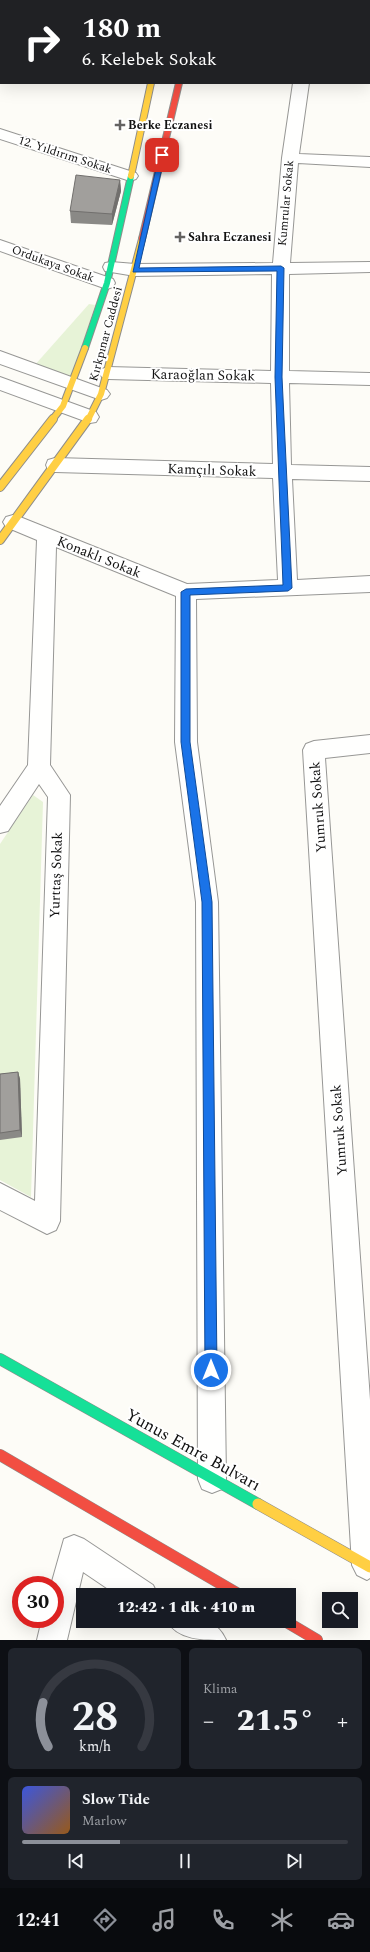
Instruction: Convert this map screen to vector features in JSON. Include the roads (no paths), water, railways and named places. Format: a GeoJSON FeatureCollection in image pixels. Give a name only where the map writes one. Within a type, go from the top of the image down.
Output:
{"type":"FeatureCollection","features":[{"type":"Feature","properties":{"kind":"main road","name":"Kırkpınar Caddesi"},"geometry":{"type":"LineString","coordinates":[[0,487],[63,406],[73,383],[109,275],[151,84]]}},
{"type":"Feature","properties":{"kind":"main road","name":"Kırkpınar Caddesi"},"geometry":{"type":"LineString","coordinates":[[0,540],[90,417],[101,394],[108,374],[135,270],[179,84]]}},
{"type":"Feature","properties":{"kind":"main road","name":"Yunus Emre Bulvarı"},"geometry":{"type":"LineString","coordinates":[[0,1359],[369,1566]]}},
{"type":"Feature","properties":{"kind":"main road"},"geometry":{"type":"LineString","coordinates":[[0,1455],[228,1588]]}},
{"type":"Feature","properties":{"kind":"main road"},"geometry":{"type":"LineString","coordinates":[[296,1628],[317,1640]]}},
{"type":"Feature","properties":{"kind":"street","name":"Kumrular Sokak"},"geometry":{"type":"LineString","coordinates":[[288,588],[278,377],[281,268],[290,158],[301,84]]}},
{"type":"Feature","properties":{"kind":"street","name":"12. Yıldırım Sokak"},"geometry":{"type":"LineString","coordinates":[[0,134],[130,176]]}},
{"type":"Feature","properties":{"kind":"street"},"geometry":{"type":"LineString","coordinates":[[290,158],[370,162]]}},
{"type":"Feature","properties":{"kind":"street","name":"Ordukaya Sokak"},"geometry":{"type":"LineString","coordinates":[[0,245],[109,275],[135,270],[370,267]]}},
{"type":"Feature","properties":{"kind":"street"},"geometry":{"type":"LineString","coordinates":[[0,357],[101,394]]}},
{"type":"Feature","properties":{"kind":"street","name":"Karaoğlan Sokak"},"geometry":{"type":"LineString","coordinates":[[108,374],[370,379]]}},
{"type":"Feature","properties":{"kind":"street"},"geometry":{"type":"LineString","coordinates":[[0,383],[90,417]]}},
{"type":"Feature","properties":{"kind":"street","name":"Kamçılı Sokak"},"geometry":{"type":"LineString","coordinates":[[55,465],[370,474]]}},
{"type":"Feature","properties":{"kind":"street","name":"Konaklı Sokak"},"geometry":{"type":"LineString","coordinates":[[13,522],[186,592]]}},
{"type":"Feature","properties":{"kind":"street"},"geometry":{"type":"LineString","coordinates":[[0,824],[38,767],[47,536]]}},
{"type":"Feature","properties":{"kind":"street"},"geometry":{"type":"LineString","coordinates":[[212,1479],[207,902],[186,742],[186,592],[370,584]]}},
{"type":"Feature","properties":{"kind":"street","name":"Yumruk Sokak"},"geometry":{"type":"LineString","coordinates":[[369,1566],[314,750],[370,744]]}},
{"type":"Feature","properties":{"kind":"street","name":"Yurttaş Sokak"},"geometry":{"type":"LineString","coordinates":[[0,1196],[47,1221],[59,795],[38,767]]}},
{"type":"Feature","properties":{"kind":"street"},"geometry":{"type":"LineString","coordinates":[[52,1640],[74,1549],[132,1588]]}},
{"type":"Feature","properties":{"kind":"street"},"geometry":{"type":"LineString","coordinates":[[184,1628],[211,1640]]}},
{"type":"Feature","properties":{"kind":"place","name":"Berke Eczanesi"},"geometry":{"type":"Point","coordinates":[120,125]}},
{"type":"Feature","properties":{"kind":"place","name":"Sahra Eczanesi"},"geometry":{"type":"Point","coordinates":[180,237]}}]}
